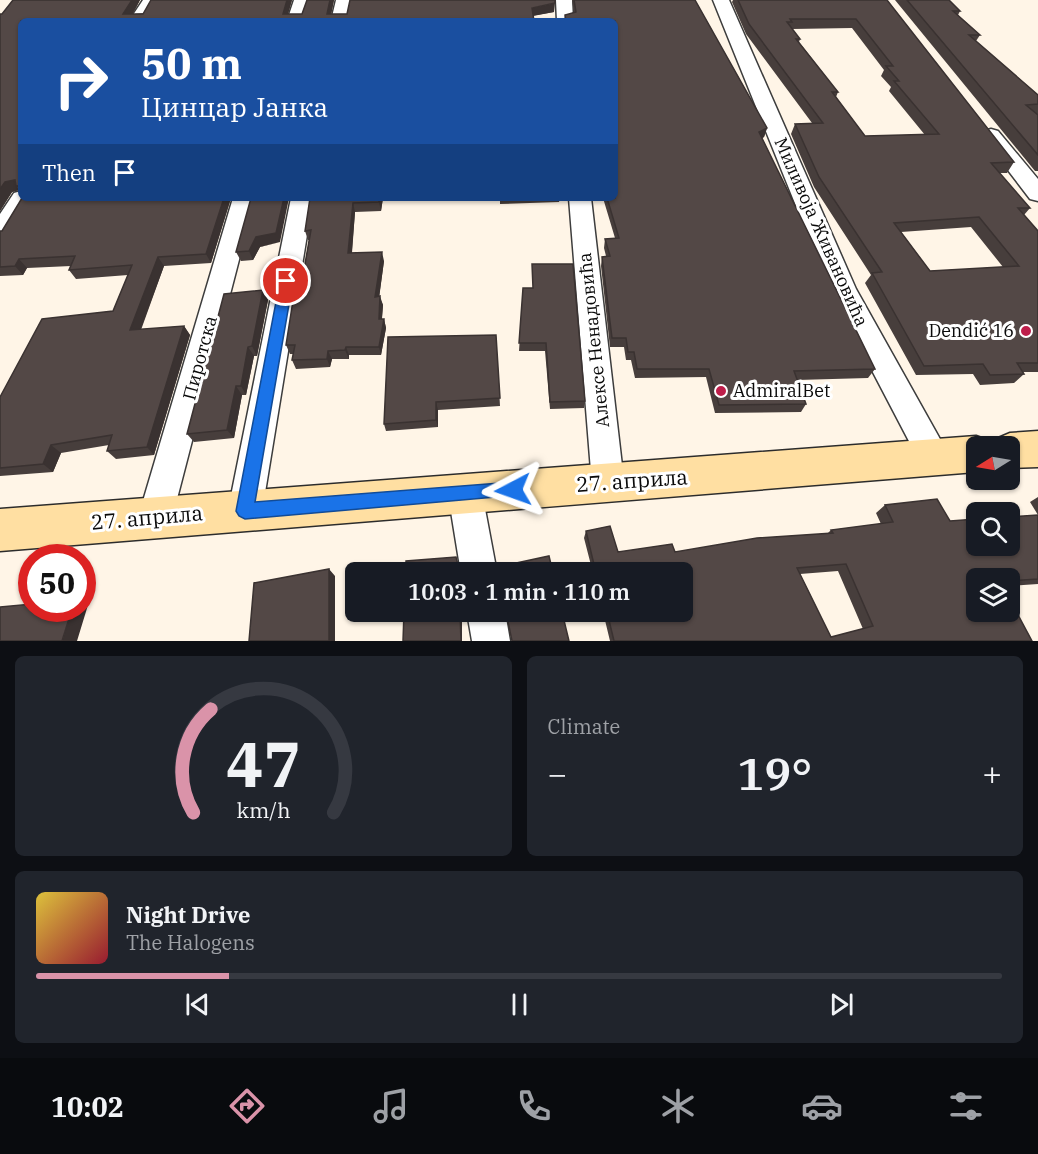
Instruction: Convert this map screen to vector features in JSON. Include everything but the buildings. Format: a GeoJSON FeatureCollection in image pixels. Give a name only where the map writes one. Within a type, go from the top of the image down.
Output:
{"type":"FeatureCollection","features":[{"type":"Feature","properties":{"kind":"main road"},"geometry":{"type":"LineString","coordinates":[[1020,450],[1038,448]]}},
{"type":"Feature","properties":{"kind":"main road","name":"27. априла"},"geometry":{"type":"LineString","coordinates":[[0,530],[966,455]]}},
{"type":"Feature","properties":{"kind":"street"},"geometry":{"type":"LineString","coordinates":[[139,18],[151,0]]}},
{"type":"Feature","properties":{"kind":"street"},"geometry":{"type":"LineString","coordinates":[[297,18],[302,0]]}},
{"type":"Feature","properties":{"kind":"street"},"geometry":{"type":"LineString","coordinates":[[340,18],[344,0]]}},
{"type":"Feature","properties":{"kind":"street"},"geometry":{"type":"LineString","coordinates":[[564,0],[565,18]]}},
{"type":"Feature","properties":{"kind":"street","name":"Миливоја Живановића"},"geometry":{"type":"LineString","coordinates":[[721,0],[843,290],[934,458]]}},
{"type":"Feature","properties":{"kind":"street"},"geometry":{"type":"LineString","coordinates":[[979,120],[1038,194]]}},
{"type":"Feature","properties":{"kind":"street"},"geometry":{"type":"LineString","coordinates":[[0,233],[20,201]]}},
{"type":"Feature","properties":{"kind":"street","name":"Пиротска"},"geometry":{"type":"LineString","coordinates":[[155,518],[243,201]]}},
{"type":"Feature","properties":{"kind":"street"},"geometry":{"type":"LineString","coordinates":[[245,511],[301,201]]}},
{"type":"Feature","properties":{"kind":"street","name":"Алексе Ненадовића"},"geometry":{"type":"LineString","coordinates":[[580,201],[608,483]]}},
{"type":"Feature","properties":{"kind":"street"},"geometry":{"type":"LineString","coordinates":[[465,493],[477,562]]}},
{"type":"Feature","properties":{"kind":"street"},"geometry":{"type":"LineString","coordinates":[[488,622],[491,641]]}},
{"type":"Feature","properties":{"kind":"place","name":"Dendić 16"},"geometry":{"type":"Point","coordinates":[1026,331]}},
{"type":"Feature","properties":{"kind":"place","name":"AdmiralBet"},"geometry":{"type":"Point","coordinates":[721,391]}},
{"type":"Feature","properties":{"kind":"route"},"geometry":{"type":"LineString","coordinates":[[286,281],[245,511],[513,490]]}}]}
